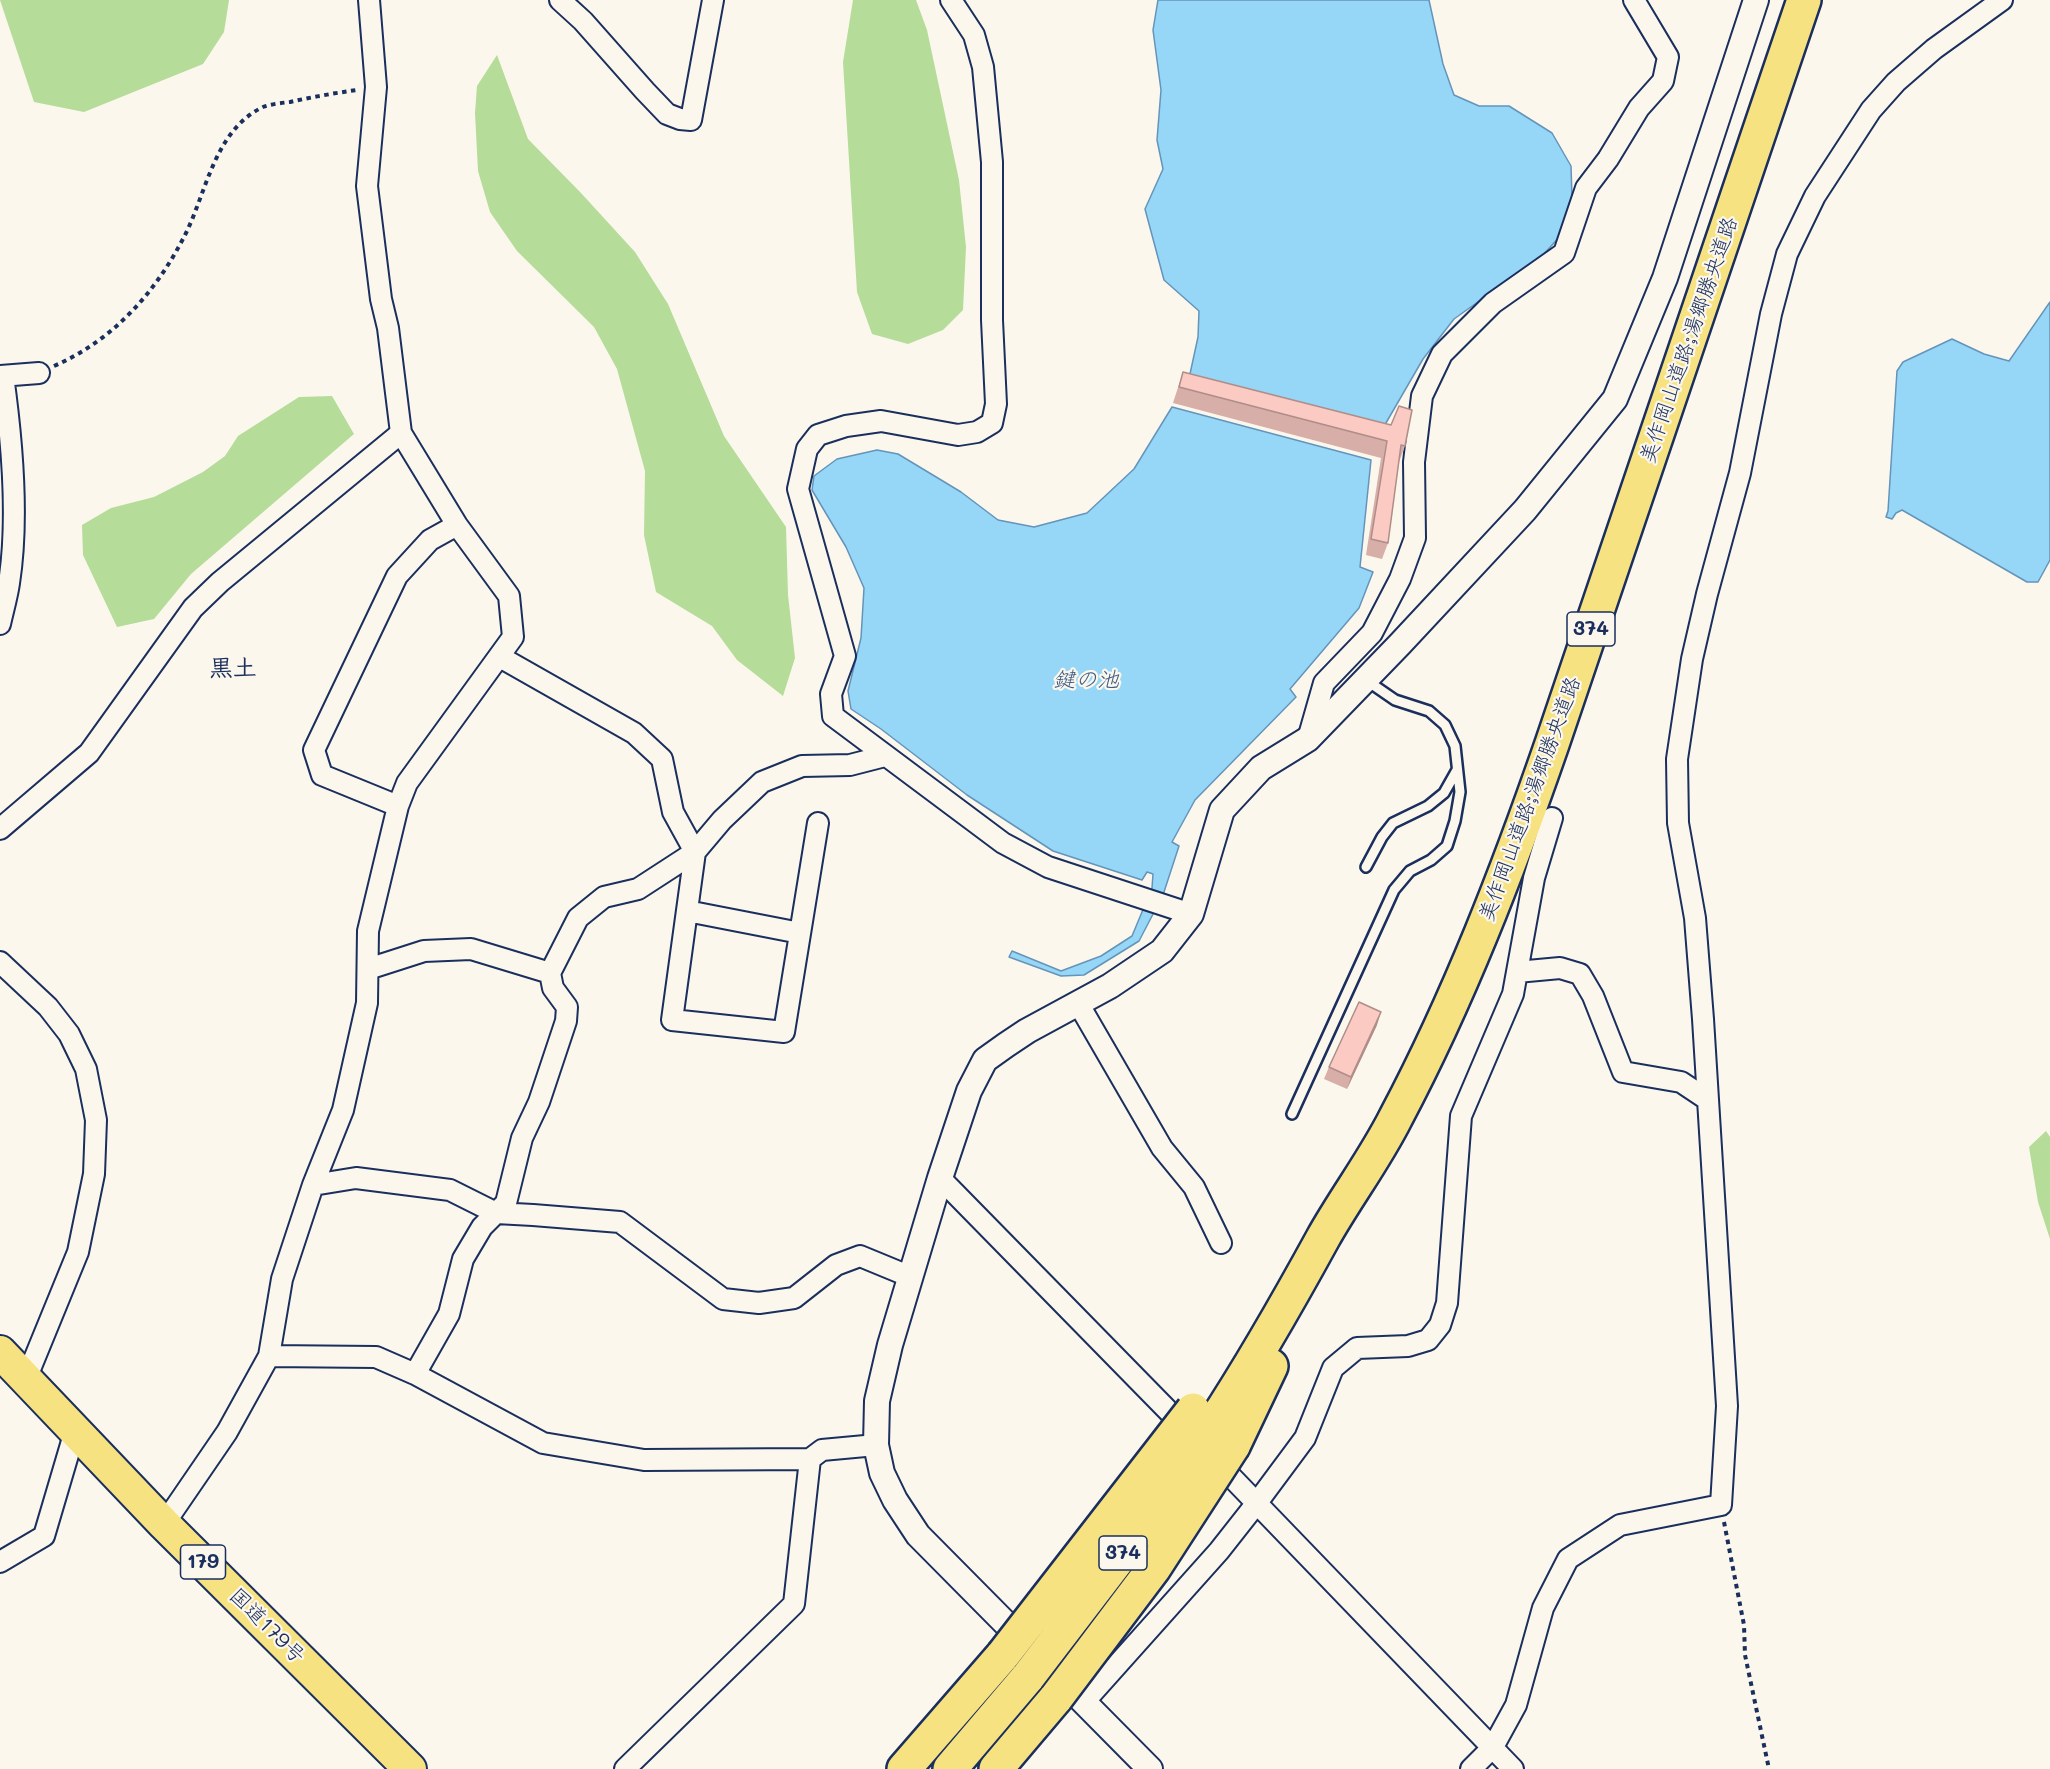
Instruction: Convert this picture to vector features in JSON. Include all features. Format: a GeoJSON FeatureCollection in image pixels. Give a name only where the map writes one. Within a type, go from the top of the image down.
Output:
{"type":"FeatureCollection","features":[{"type":"Feature","properties":{"kind":"highway","name":"美作岡山道路;湯郷勝央道路"},"geometry":{"type":"LineString","coordinates":[[1319,1246],[1446,966],[1513,800],[1783,0]]}},
{"type":"Feature","properties":{"kind":"highway","name":"美作岡山道路;湯郷勝央道路"},"geometry":{"type":"LineString","coordinates":[[950,1769],[1028,1677],[1129,1545],[1202,1424],[1245,1376],[1396,1118],[1465,971],[1509,862],[1552,744],[1804,0]]}},
{"type":"Feature","properties":{"kind":"highway","name":"国道179号"},"geometry":{"type":"LineString","coordinates":[[0,1352],[164,1524],[410,1769]]}},
{"type":"Feature","properties":{"kind":"highway"},"geometry":{"type":"LineString","coordinates":[[904,1769],[1006,1640],[1202,1424]]}},
{"type":"Feature","properties":{"kind":"highway"},"geometry":{"type":"LineString","coordinates":[[996,1769],[1070,1700],[1154,1568],[1202,1424]]}},
{"type":"Feature","properties":{"kind":"street"},"geometry":{"type":"LineString","coordinates":[[164,1524],[227,1432],[269,1356],[282,1279],[313,1185],[343,1110],[367,1003],[368,931],[398,806],[407,783],[513,637],[509,596],[457,525],[401,433],[367,186],[376,87],[369,0]]}},
{"type":"Feature","properties":{"kind":"street"},"geometry":{"type":"LineString","coordinates":[[560,0],[583,21],[667,114],[691,120],[713,0]]}},
{"type":"Feature","properties":{"kind":"street"},"geometry":{"type":"LineString","coordinates":[[951,0],[974,34],[983,67],[992,162],[992,320],[996,404],[992,423],[977,432],[958,435],[881,421],[846,426],[818,435],[807,449],[798,489],[845,656],[831,694],[833,716],[1003,843],[1048,867],[1191,914]]}},
{"type":"Feature","properties":{"kind":"street"},"geometry":{"type":"LineString","coordinates":[[1308,740],[1324,683],[1372,633],[1400,579],[1415,538],[1414,462],[1422,396],[1442,354],[1493,303],[1564,254],[1586,188],[1608,159],[1639,108],[1663,81],[1668,57],[1634,0]]}},
{"type":"Feature","properties":{"kind":"street"},"geometry":{"type":"LineString","coordinates":[[1150,1769],[1070,1700],[1006,1640],[918,1535],[895,1500],[882,1473],[876,1445],[877,1401],[890,1345],[940,1178],[969,1091],[985,1060],[1027,1031],[1110,986],[1162,951],[1191,914],[1222,810],[1261,768],[1308,740],[1366,680],[1525,510],[1616,399],[1665,278],[1756,0]]}},
{"type":"Feature","properties":{"kind":"street"},"geometry":{"type":"LineString","coordinates":[[1471,1769],[1493,1748],[1516,1705],[1543,1608],[1568,1559],[1620,1525],[1721,1504],[1726,1406],[1707,1100],[1695,918],[1678,823],[1677,759],[1692,659],[1740,473],[1771,315],[1787,254],[1815,196],[1871,111],[1896,82],[1934,49],[2002,0]]}},
{"type":"Feature","properties":{"kind":"street"},"geometry":{"type":"LineString","coordinates":[[0,624],[9,583],[14,519],[11,435],[1,376],[39,373]]}},
{"type":"Feature","properties":{"kind":"street"},"geometry":{"type":"LineString","coordinates":[[0,829],[89,753],[193,608],[220,582],[401,433]]}},
{"type":"Feature","properties":{"kind":"street"},"geometry":{"type":"LineString","coordinates":[[398,806],[322,775],[314,750],[397,576],[430,540],[457,525]]}},
{"type":"Feature","properties":{"kind":"street"},"geometry":{"type":"LineString","coordinates":[[500,657],[634,733],[662,759],[673,812],[695,852],[672,1020],[784,1032],[818,823]]}},
{"type":"Feature","properties":{"kind":"street"},"geometry":{"type":"LineString","coordinates":[[415,1374],[449,1314],[463,1258],[482,1227],[506,1203],[522,1138],[539,1102],[566,1021],[567,1008],[553,988],[550,973],[578,918],[604,897],[638,889],[695,852],[722,820],[762,782],[802,766],[850,765],[885,756]]}},
{"type":"Feature","properties":{"kind":"street"},"geometry":{"type":"LineString","coordinates":[[1070,1700],[1219,1551],[1305,1438],[1334,1368],[1357,1348],[1408,1346],[1428,1340],[1440,1325],[1447,1303],[1461,1116],[1512,994],[1534,878],[1552,818]]}},
{"type":"Feature","properties":{"kind":"street"},"geometry":{"type":"LineString","coordinates":[[687,911],[800,933]]}},
{"type":"Feature","properties":{"kind":"street"},"geometry":{"type":"LineString","coordinates":[[368,969],[424,951],[471,949],[550,973]]}},
{"type":"Feature","properties":{"kind":"street"},"geometry":{"type":"LineString","coordinates":[[0,962],[48,1007],[69,1034],[86,1068],[96,1120],[94,1174],[78,1252],[26,1378]]}},
{"type":"Feature","properties":{"kind":"street"},"geometry":{"type":"LineString","coordinates":[[1517,972],[1560,968],[1580,974],[1593,996],[1623,1072],[1681,1082],[1707,1100]]}},
{"type":"Feature","properties":{"kind":"street"},"geometry":{"type":"LineString","coordinates":[[1078,1003],[1162,1148],[1194,1186],[1221,1243]]}},
{"type":"Feature","properties":{"kind":"street"},"geometry":{"type":"LineString","coordinates":[[313,1185],[356,1178],[450,1190],[496,1213],[620,1222],[723,1299],[759,1303],[794,1299],[836,1265],[860,1256],[911,1277]]}},
{"type":"Feature","properties":{"kind":"street"},"geometry":{"type":"LineString","coordinates":[[940,1178],[1202,1424],[1256,1504],[1513,1769]]}},
{"type":"Feature","properties":{"kind":"street"},"geometry":{"type":"LineString","coordinates":[[269,1356],[376,1357],[415,1374],[543,1443],[644,1460],[810,1459],[822,1450],[876,1445]]}},
{"type":"Feature","properties":{"kind":"street"},"geometry":{"type":"LineString","coordinates":[[0,1562],[44,1536],[75,1431]]}},
{"type":"Feature","properties":{"kind":"street"},"geometry":{"type":"LineString","coordinates":[[625,1769],[794,1604],[810,1459]]}},
{"type":"Feature","properties":{"kind":"lane"},"geometry":{"type":"LineString","coordinates":[[1292,1114],[1394,890],[1410,871],[1431,860],[1447,846],[1455,821],[1460,792],[1455,746],[1445,725],[1429,711],[1395,700],[1366,680]]}},
{"type":"Feature","properties":{"kind":"lane"},"geometry":{"type":"LineString","coordinates":[[1366,867],[1393,823],[1428,806],[1444,793],[1457,770]]}},
{"type":"Feature","properties":{"kind":"path"},"geometry":{"type":"LineString","coordinates":[[39,373],[78,356],[122,322],[162,277],[187,232],[220,149],[246,118],[265,106],[376,87]]}},
{"type":"Feature","properties":{"kind":"path"},"geometry":{"type":"LineString","coordinates":[[1721,1504],[1744,1626],[1745,1654],[1769,1769]]}},
{"type":"Feature","properties":{"kind":"green space"},"geometry":{"type":"Polygon","coordinates":[[[0,0],[229,0],[224,32],[203,64],[84,112],[34,102],[0,0]]]}},
{"type":"Feature","properties":{"kind":"green space"},"geometry":{"type":"Polygon","coordinates":[[[853,0],[916,0],[927,30],[959,180],[966,247],[963,310],[943,330],[908,344],[872,334],[857,292],[843,62],[853,0]]]}},
{"type":"Feature","properties":{"kind":"green space"},"geometry":{"type":"Polygon","coordinates":[[[497,55],[528,139],[635,252],[668,304],[724,436],[786,527],[788,595],[795,658],[783,696],[737,660],[712,626],[656,592],[644,535],[645,471],[617,369],[594,327],[517,251],[490,212],[478,171],[475,113],[477,86],[497,55]]]}},
{"type":"Feature","properties":{"kind":"green space"},"geometry":{"type":"Polygon","coordinates":[[[332,396],[354,434],[191,574],[154,619],[117,627],[83,555],[82,525],[111,508],[154,497],[203,472],[225,456],[238,436],[299,397],[332,396]]]}},
{"type":"Feature","properties":{"kind":"green space"},"geometry":{"type":"Polygon","coordinates":[[[2046,1131],[2050,1137],[2050,1239],[2038,1202],[2029,1147],[2046,1131]]]}},
{"type":"Feature","properties":{"kind":"water"},"geometry":{"type":"Polygon","coordinates":[[[1158,0],[1429,0],[1443,64],[1454,95],[1479,106],[1509,106],[1552,133],[1571,166],[1572,198],[1564,232],[1541,257],[1454,319],[1423,359],[1379,435],[1188,383],[1198,337],[1199,311],[1164,280],[1145,209],[1163,169],[1157,140],[1161,90],[1153,30],[1158,0]]]}},
{"type":"Feature","properties":{"kind":"water"},"geometry":{"type":"Polygon","coordinates":[[[2050,302],[2050,560],[2038,582],[2027,582],[1902,510],[1892,519],[1886,517],[1897,371],[1903,362],[1952,339],[1984,354],[2009,361],[2050,302]]]}},
{"type":"Feature","properties":{"kind":"water","name":"鍵の池"},"geometry":{"type":"Polygon","coordinates":[[[1172,407],[1371,460],[1360,567],[1373,572],[1359,608],[1290,689],[1296,697],[1195,800],[1172,842],[1179,846],[1163,895],[1139,941],[1084,975],[1061,976],[1009,957],[1012,951],[1061,971],[1101,956],[1132,936],[1152,888],[1153,874],[1147,872],[1142,880],[1053,851],[967,795],[881,729],[851,709],[848,691],[861,638],[864,588],[846,547],[812,490],[814,476],[837,459],[877,450],[898,454],[961,492],[998,520],[1034,527],[1087,513],[1134,469],[1172,407]]]}},
{"type":"Feature","properties":{"kind":"building"},"geometry":{"type":"Polygon","coordinates":[[[1183,372],[1391,425],[1399,406],[1412,410],[1405,446],[1401,445],[1388,543],[1371,539],[1387,441],[1179,387],[1183,372]]]}},
{"type":"Feature","properties":{"kind":"building"},"geometry":{"type":"Polygon","coordinates":[[[1359,1002],[1381,1012],[1351,1077],[1329,1067],[1359,1002]]]}},
{"type":"Feature","properties":{"kind":"district","name":"黒土"},"geometry":{"type":"Point","coordinates":[233,669]}}]}
